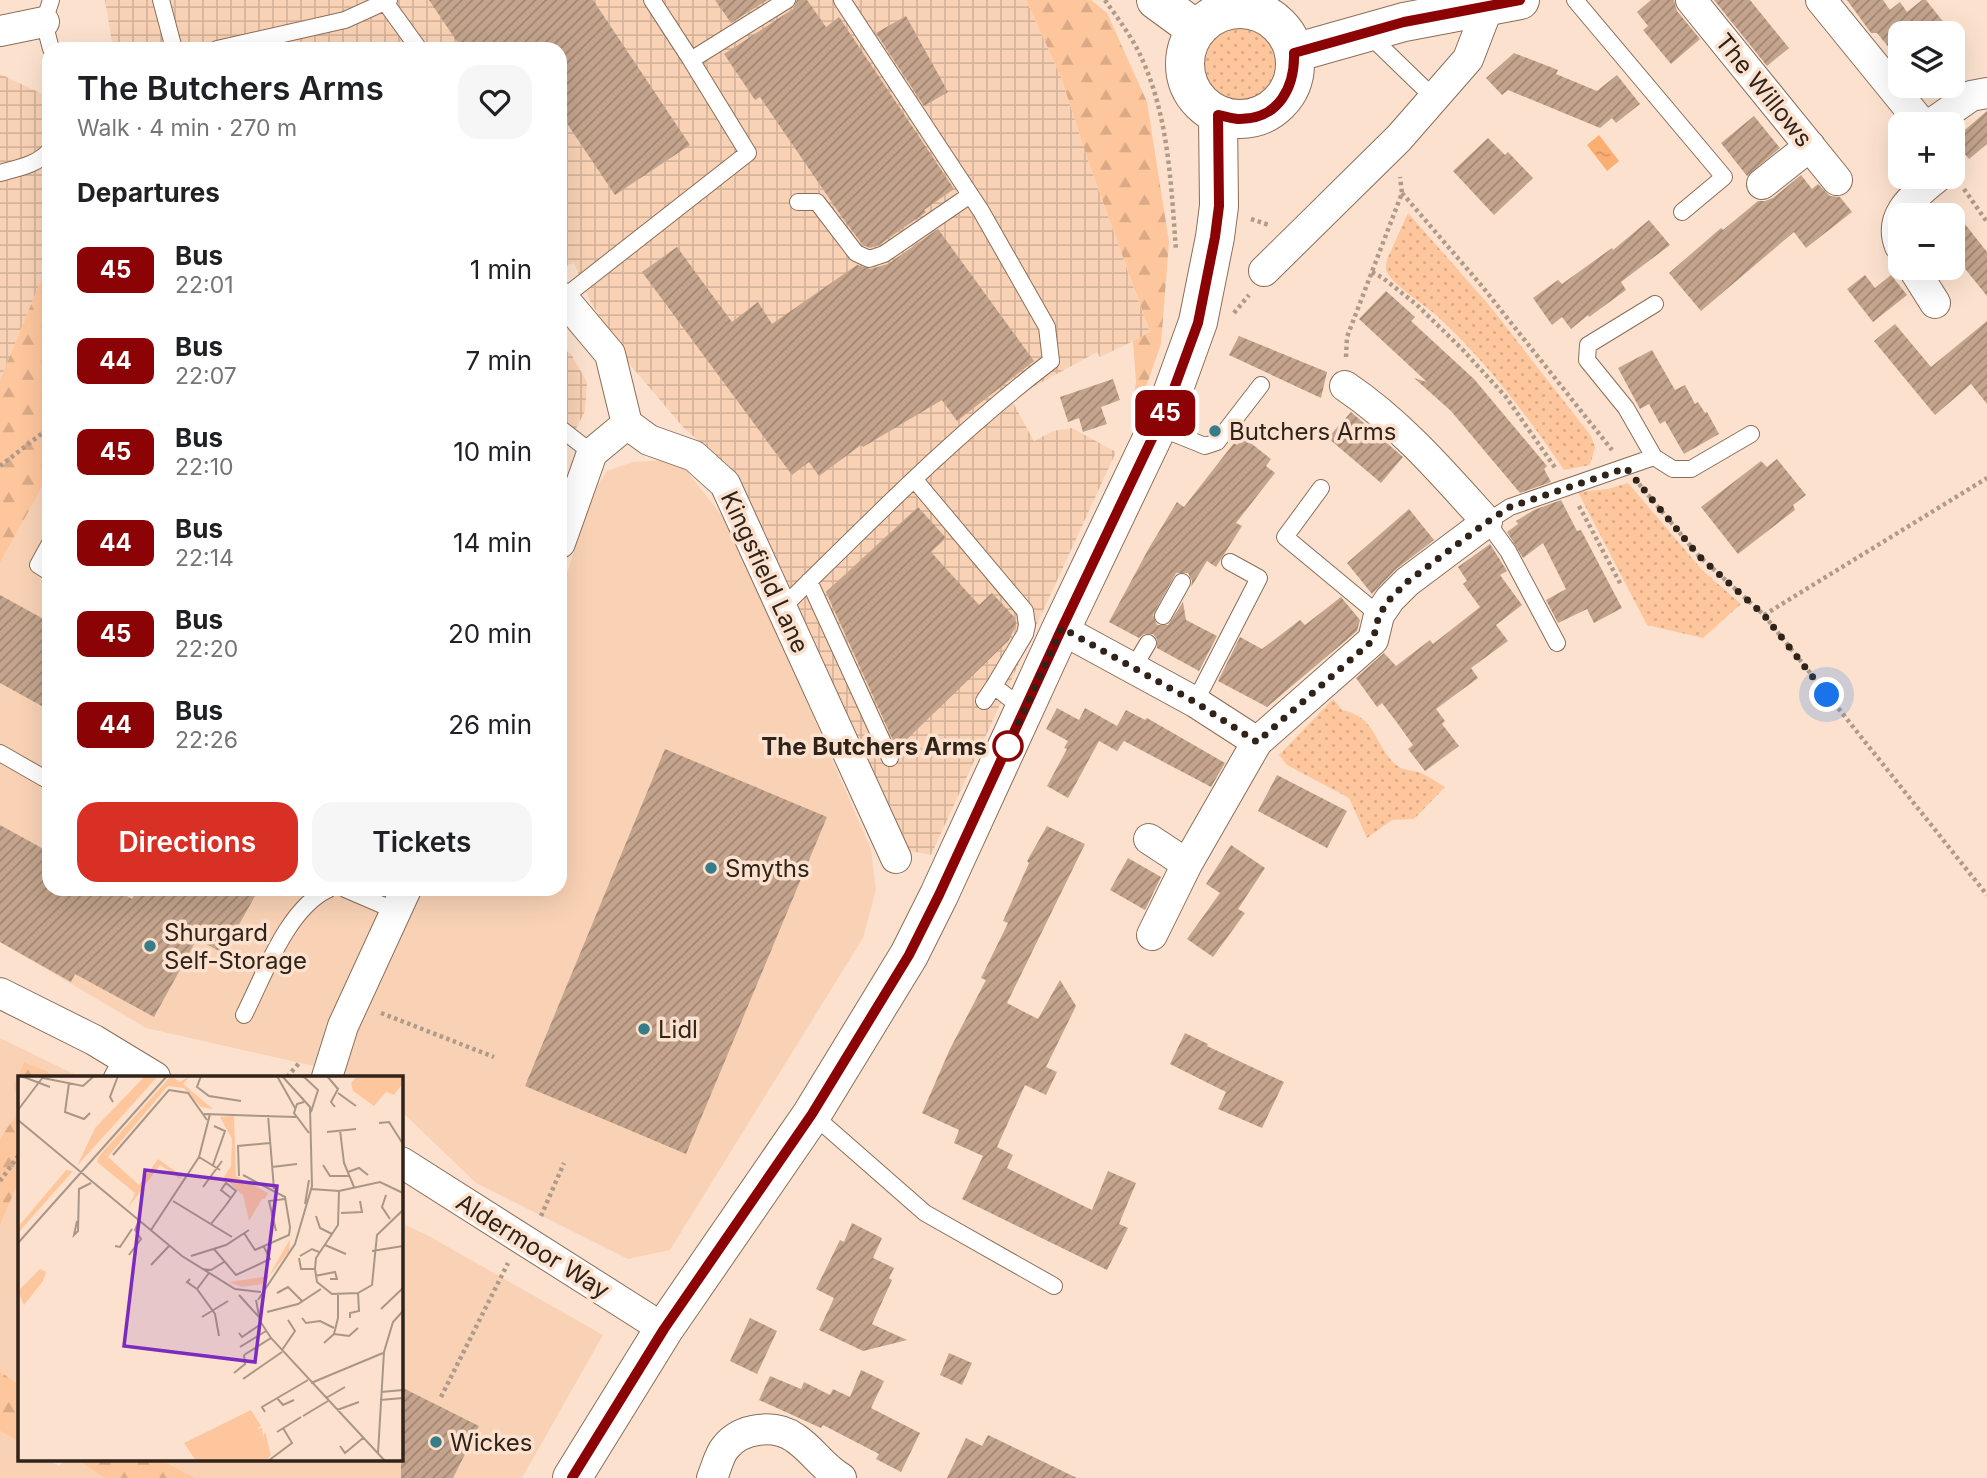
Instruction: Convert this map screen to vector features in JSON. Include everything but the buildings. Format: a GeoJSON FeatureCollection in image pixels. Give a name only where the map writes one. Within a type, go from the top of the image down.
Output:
{"type":"FeatureCollection","features":[{"type":"Feature","properties":{"kind":"main road"},"geometry":{"type":"LineString","coordinates":[[1156,0],[1196,30]]}},
{"type":"Feature","properties":{"kind":"main road"},"geometry":{"type":"LineString","coordinates":[[1294,53],[1404,22],[1504,4]]}},
{"type":"Feature","properties":{"kind":"main road"},"geometry":{"type":"LineString","coordinates":[[1228,10],[1250,10],[1269,18],[1284,31],[1294,53],[1295,71],[1291,86],[1278,104],[1258,116],[1239,120],[1218,115],[1206,107],[1191,91],[1185,70],[1188,47],[1196,30],[1212,17],[1228,10]]}},
{"type":"Feature","properties":{"kind":"main road"},"geometry":{"type":"LineString","coordinates":[[575,1477],[664,1329],[812,1114],[909,955],[1025,711],[1168,405],[1198,323],[1219,206],[1218,115]]}},
{"type":"Feature","properties":{"kind":"street","name":"The Willows"},"geometry":{"type":"LineString","coordinates":[[1691,0],[1837,180]]}},
{"type":"Feature","properties":{"kind":"street"},"geometry":{"type":"LineString","coordinates":[[1821,0],[1912,112]]}},
{"type":"Feature","properties":{"kind":"street"},"geometry":{"type":"LineString","coordinates":[[1264,271],[1399,138],[1468,59],[1504,4]]}},
{"type":"Feature","properties":{"kind":"street"},"geometry":{"type":"LineString","coordinates":[[0,32],[49,24]]}},
{"type":"Feature","properties":{"kind":"street"},"geometry":{"type":"LineString","coordinates":[[1948,112],[1971,96],[1987,93]]}},
{"type":"Feature","properties":{"kind":"street"},"geometry":{"type":"LineString","coordinates":[[1762,184],[1810,146]]}},
{"type":"Feature","properties":{"kind":"street"},"geometry":{"type":"LineString","coordinates":[[1907,203],[1932,189]]}},
{"type":"Feature","properties":{"kind":"street"},"geometry":{"type":"LineString","coordinates":[[1921,280],[1935,303]]}},
{"type":"Feature","properties":{"kind":"street"},"geometry":{"type":"LineString","coordinates":[[567,301],[610,354],[626,424],[592,453],[567,523]]}},
{"type":"Feature","properties":{"kind":"street"},"geometry":{"type":"LineString","coordinates":[[1152,935],[1188,864],[1257,742],[1373,640],[1379,615],[1407,582],[1487,522],[1398,428],[1345,386]]}},
{"type":"Feature","properties":{"kind":"street","name":"Kingsfield Lane"},"geometry":{"type":"LineString","coordinates":[[626,424],[649,440],[694,456],[725,484],[896,859]]}},
{"type":"Feature","properties":{"kind":"street"},"geometry":{"type":"LineString","coordinates":[[1062,628],[1141,656],[1195,702],[1257,742]]}},
{"type":"Feature","properties":{"kind":"street"},"geometry":{"type":"LineString","coordinates":[[1149,839],[1188,864]]}},
{"type":"Feature","properties":{"kind":"street"},"geometry":{"type":"LineString","coordinates":[[327,1076],[343,1026],[401,900]]}},
{"type":"Feature","properties":{"kind":"street"},"geometry":{"type":"LineString","coordinates":[[0,993],[93,1040],[117,1067],[151,1076]]}},
{"type":"Feature","properties":{"kind":"street","name":"Aldermoor Way"},"geometry":{"type":"LineString","coordinates":[[402,1163],[664,1329]]}},
{"type":"Feature","properties":{"kind":"street"},"geometry":{"type":"LineString","coordinates":[[712,1478],[725,1447],[752,1431],[765,1429],[780,1430],[797,1439],[841,1478]]}},
{"type":"Feature","properties":{"kind":"lane"},"geometry":{"type":"LineString","coordinates":[[162,0],[172,42]]}},
{"type":"Feature","properties":{"kind":"lane"},"geometry":{"type":"LineString","coordinates":[[567,291],[748,153],[652,0]]}},
{"type":"Feature","properties":{"kind":"lane"},"geometry":{"type":"LineString","coordinates":[[691,60],[787,0]]}},
{"type":"Feature","properties":{"kind":"lane"},"geometry":{"type":"LineString","coordinates":[[782,608],[914,479],[1001,399],[1051,361],[1047,327],[970,195],[842,0]]}},
{"type":"Feature","properties":{"kind":"lane"},"geometry":{"type":"LineString","coordinates":[[1576,0],[1724,177],[1682,212]]}},
{"type":"Feature","properties":{"kind":"lane"},"geometry":{"type":"LineString","coordinates":[[248,42],[345,20],[387,1],[414,42]]}},
{"type":"Feature","properties":{"kind":"lane"},"geometry":{"type":"LineString","coordinates":[[1366,33],[1433,97]]}},
{"type":"Feature","properties":{"kind":"lane"},"geometry":{"type":"LineString","coordinates":[[0,173],[42,159]]}},
{"type":"Feature","properties":{"kind":"lane"},"geometry":{"type":"LineString","coordinates":[[798,202],[817,201],[856,253],[869,259],[884,254],[970,195]]}},
{"type":"Feature","properties":{"kind":"lane"},"geometry":{"type":"LineString","coordinates":[[1656,304],[1588,345],[1587,360],[1626,408],[1654,457],[1673,469],[1691,468],[1751,434]]}},
{"type":"Feature","properties":{"kind":"lane"},"geometry":{"type":"LineString","coordinates":[[1158,427],[1205,446],[1217,442],[1261,385]]}},
{"type":"Feature","properties":{"kind":"lane"},"geometry":{"type":"LineString","coordinates":[[567,434],[592,453]]}},
{"type":"Feature","properties":{"kind":"lane"},"geometry":{"type":"LineString","coordinates":[[1557,643],[1508,551],[1487,522],[1510,507],[1654,457]]}},
{"type":"Feature","properties":{"kind":"lane"},"geometry":{"type":"LineString","coordinates":[[914,479],[1025,611],[1025,634],[984,701]]}},
{"type":"Feature","properties":{"kind":"lane"},"geometry":{"type":"LineString","coordinates":[[1321,488],[1285,537],[1379,615]]}},
{"type":"Feature","properties":{"kind":"lane"},"geometry":{"type":"LineString","coordinates":[[1195,702],[1259,578],[1230,562]]}},
{"type":"Feature","properties":{"kind":"lane"},"geometry":{"type":"LineString","coordinates":[[809,581],[890,758]]}},
{"type":"Feature","properties":{"kind":"lane"},"geometry":{"type":"LineString","coordinates":[[1163,616],[1182,582]]}},
{"type":"Feature","properties":{"kind":"lane"},"geometry":{"type":"LineString","coordinates":[[994,686],[1025,711]]}},
{"type":"Feature","properties":{"kind":"lane"},"geometry":{"type":"LineString","coordinates":[[0,753],[42,777]]}},
{"type":"Feature","properties":{"kind":"lane"},"geometry":{"type":"LineString","coordinates":[[244,1015],[287,929],[307,904],[319,896]]}},
{"type":"Feature","properties":{"kind":"lane"},"geometry":{"type":"LineString","coordinates":[[381,896],[401,900]]}},
{"type":"Feature","properties":{"kind":"lane"},"geometry":{"type":"LineString","coordinates":[[812,1114],[925,1213],[1054,1286]]}},
{"type":"Feature","properties":{"kind":"path"},"geometry":{"type":"LineString","coordinates":[[1105,0],[1142,59],[1158,103],[1166,147],[1177,259]]}},
{"type":"Feature","properties":{"kind":"path"},"geometry":{"type":"LineString","coordinates":[[1345,386],[1347,337],[1402,193],[1399,138]]}},
{"type":"Feature","properties":{"kind":"path"},"geometry":{"type":"LineString","coordinates":[[1956,189],[1987,222]]}},
{"type":"Feature","properties":{"kind":"path"},"geometry":{"type":"LineString","coordinates":[[1402,193],[1481,285],[1699,556],[1764,615],[1987,895]]}},
{"type":"Feature","properties":{"kind":"path"},"geometry":{"type":"LineString","coordinates":[[1372,272],[1417,305],[1506,397],[1569,487],[1621,585]]}},
{"type":"Feature","properties":{"kind":"path"},"geometry":{"type":"LineString","coordinates":[[0,466],[42,433]]}},
{"type":"Feature","properties":{"kind":"path"},"geometry":{"type":"LineString","coordinates":[[1764,615],[1987,478]]}},
{"type":"Feature","properties":{"kind":"path"},"geometry":{"type":"LineString","coordinates":[[354,1002],[494,1057]]}},
{"type":"Feature","properties":{"kind":"path"},"geometry":{"type":"LineString","coordinates":[[0,1181],[18,1156]]}},
{"type":"Feature","properties":{"kind":"path"},"geometry":{"type":"LineString","coordinates":[[442,1397],[509,1261],[528,1243],[564,1163]]}},
{"type":"Feature","properties":{"kind":"shaded area"},"geometry":{"type":"Polygon","coordinates":[[[105,0],[1026,0],[1061,77],[1150,333],[1100,357],[1097,352],[1011,399],[1034,441],[1053,431],[1072,428],[1116,452],[931,855],[905,850],[730,470],[683,427],[626,360],[590,301],[574,263],[567,266],[567,42],[112,42],[105,0]]]}},
{"type":"Feature","properties":{"kind":"shaded area"},"geometry":{"type":"Polygon","coordinates":[[[0,74],[42,94],[42,278],[0,380],[0,74]]]}},
{"type":"Feature","properties":{"kind":"shaded area"},"geometry":{"type":"Polygon","coordinates":[[[567,351],[587,382],[585,411],[567,446],[567,351]]]}},
{"type":"Feature","properties":{"kind":"shaded area"},"geometry":{"type":"Polygon","coordinates":[[[668,460],[686,470],[730,526],[871,849],[876,890],[863,938],[670,1250],[628,1259],[476,1183],[402,1112],[402,1076],[358,1076],[146,1028],[0,942],[0,563],[42,487],[42,896],[567,896],[567,573],[593,492],[607,471],[632,462],[668,460]]]}},
{"type":"Feature","properties":{"kind":"shaded area"},"geometry":{"type":"Polygon","coordinates":[[[0,1038],[78,1076],[51,1076],[47,1071],[24,1062],[13,1086],[18,1112],[0,1139],[0,1038]]]}},
{"type":"Feature","properties":{"kind":"shaded area"},"geometry":{"type":"Polygon","coordinates":[[[18,1183],[18,1383],[0,1372],[0,1225],[18,1183]]]}},
{"type":"Feature","properties":{"kind":"shaded area"},"geometry":{"type":"Polygon","coordinates":[[[402,1223],[603,1335],[522,1478],[196,1478],[161,1460],[402,1460],[402,1223]]]}},
{"type":"Feature","properties":{"kind":"shaded area"},"geometry":{"type":"Polygon","coordinates":[[[0,1431],[18,1441],[18,1460],[49,1460],[59,1466],[64,1460],[78,1460],[105,1478],[0,1478],[0,1431]]]}},
{"type":"Feature","properties":{"kind":"green space"},"geometry":{"type":"Polygon","coordinates":[[[1026,0],[1091,0],[1107,13],[1147,102],[1169,242],[1161,344],[1141,401],[1134,393],[1136,382],[1133,341],[1150,332],[1061,77],[1026,0]]]}},
{"type":"Feature","properties":{"kind":"green space"},"geometry":{"type":"Polygon","coordinates":[[[1240,21],[1264,28],[1276,40],[1283,64],[1276,88],[1264,100],[1240,107],[1216,100],[1204,88],[1197,64],[1204,40],[1216,28],[1240,21]]]}},
{"type":"Feature","properties":{"kind":"green space"},"geometry":{"type":"Polygon","coordinates":[[[1408,213],[1489,305],[1591,436],[1595,447],[1590,465],[1564,470],[1520,408],[1472,351],[1436,315],[1390,277],[1386,270],[1387,261],[1408,213]]]}},
{"type":"Feature","properties":{"kind":"green space"},"geometry":{"type":"Polygon","coordinates":[[[42,278],[42,487],[0,563],[0,380],[42,278]]]}},
{"type":"Feature","properties":{"kind":"green space"},"geometry":{"type":"Polygon","coordinates":[[[1628,483],[1703,571],[1741,604],[1703,638],[1647,625],[1578,492],[1608,489],[1628,483]]]}},
{"type":"Feature","properties":{"kind":"green space"},"geometry":{"type":"Polygon","coordinates":[[[1333,699],[1342,710],[1369,725],[1395,764],[1421,773],[1445,787],[1414,819],[1392,820],[1367,838],[1349,798],[1287,765],[1279,755],[1333,699]]]}},
{"type":"Feature","properties":{"kind":"green space"},"geometry":{"type":"Polygon","coordinates":[[[24,1062],[47,1071],[51,1076],[18,1076],[18,1102],[13,1086],[24,1062]]]}},
{"type":"Feature","properties":{"kind":"green space"},"geometry":{"type":"Polygon","coordinates":[[[18,1112],[18,1183],[0,1225],[0,1139],[18,1112]]]}},
{"type":"Feature","properties":{"kind":"green space"},"geometry":{"type":"Polygon","coordinates":[[[0,1372],[18,1383],[18,1441],[0,1431],[0,1372]]]}},
{"type":"Feature","properties":{"kind":"green space"},"geometry":{"type":"Polygon","coordinates":[[[78,1460],[161,1460],[196,1478],[105,1478],[78,1460]]]}},
{"type":"Feature","properties":{"kind":"water"},"geometry":{"type":"Polygon","coordinates":[[[1599,135],[1619,161],[1607,171],[1587,145],[1599,135]]]}},
{"type":"Feature","properties":{"kind":"bus line","name":"45"},"geometry":{"type":"LineString","coordinates":[[572,1478],[664,1329],[812,1114],[909,955],[939,895],[1168,405],[1198,323],[1219,206],[1218,115],[1239,120],[1258,116],[1278,104],[1291,86],[1295,71],[1294,53],[1404,22],[1520,0]]}},
{"type":"Feature","properties":{"kind":"place","name":"Butchers Arms"},"geometry":{"type":"Point","coordinates":[1215,431]}},
{"type":"Feature","properties":{"kind":"place","name":"The Butchers Arms"},"geometry":{"type":"Point","coordinates":[1008,746]}},
{"type":"Feature","properties":{"kind":"place","name":"Smyths"},"geometry":{"type":"Point","coordinates":[711,868]}},
{"type":"Feature","properties":{"kind":"place","name":"Shurgard Self-Storage"},"geometry":{"type":"Point","coordinates":[150,946]}},
{"type":"Feature","properties":{"kind":"place","name":"Lidl"},"geometry":{"type":"Point","coordinates":[644,1029]}},
{"type":"Feature","properties":{"kind":"place","name":"Wickes"},"geometry":{"type":"Point","coordinates":[436,1442]}},
{"type":"Feature","properties":{"kind":"route"},"geometry":{"type":"LineString","coordinates":[[1008,746],[1003,757],[1062,628],[1195,702],[1257,742],[1360,654],[1373,640],[1379,615],[1407,582],[1487,522],[1510,507],[1626,468],[1699,556],[1764,615],[1827,695]]}}]}
